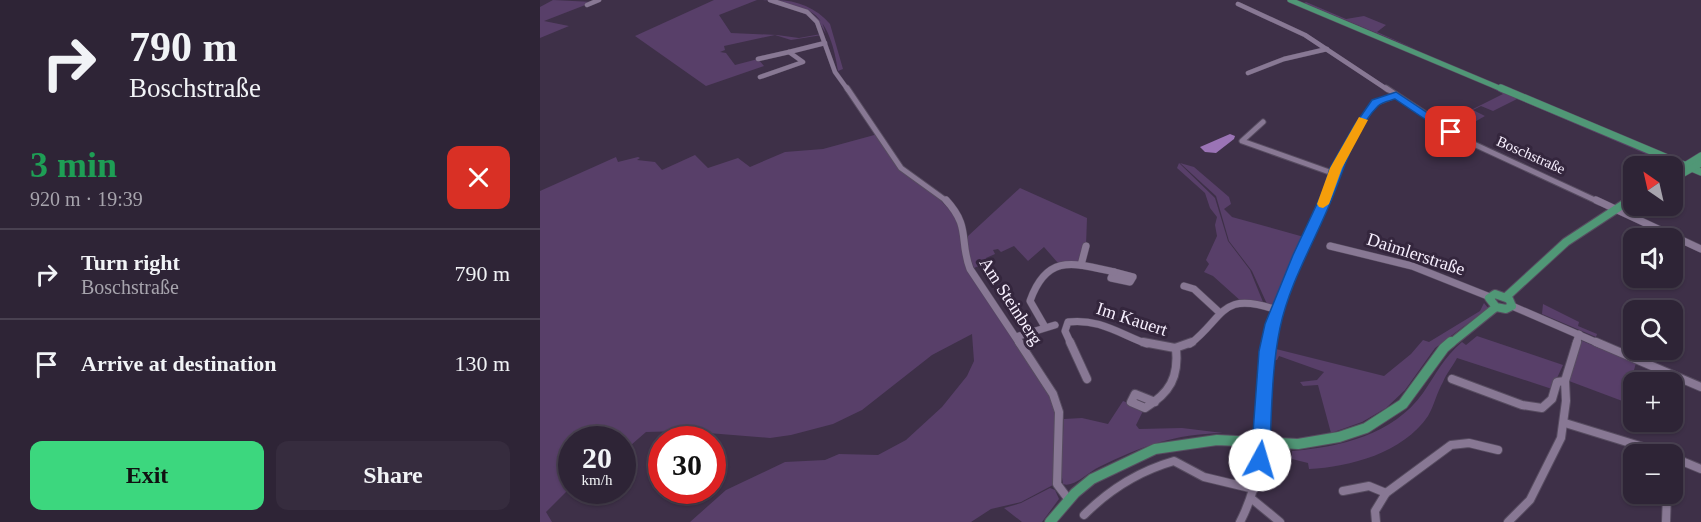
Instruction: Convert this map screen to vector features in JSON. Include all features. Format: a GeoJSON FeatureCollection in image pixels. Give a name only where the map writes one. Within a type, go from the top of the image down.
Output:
{"type":"FeatureCollection","features":[{"type":"Feature","properties":{"kind":"main road"},"geometry":{"type":"LineString","coordinates":[[1290,0],[1659,155],[1697,170],[1701,163]]}},
{"type":"Feature","properties":{"kind":"main road"},"geometry":{"type":"LineString","coordinates":[[1683,167],[1701,156]]}},
{"type":"Feature","properties":{"kind":"main road"},"geometry":{"type":"LineString","coordinates":[[1506,297],[1533,267],[1566,239],[1623,204]]}},
{"type":"Feature","properties":{"kind":"main road"},"geometry":{"type":"LineString","coordinates":[[1496,294],[1506,297],[1512,306],[1506,309],[1496,307],[1490,301],[1490,297],[1496,294]]}},
{"type":"Feature","properties":{"kind":"main road"},"geometry":{"type":"LineString","coordinates":[[1050,522],[1092,479],[1155,449],[1196,441],[1262,445],[1325,441],[1351,434],[1378,422],[1408,399],[1444,348],[1496,307]]}},
{"type":"Feature","properties":{"kind":"street"},"geometry":{"type":"LineString","coordinates":[[587,5],[599,0]]}},
{"type":"Feature","properties":{"kind":"street","name":"Am Steinberg"},"geometry":{"type":"LineString","coordinates":[[770,0],[792,6],[814,18],[822,30],[835,72],[879,132],[901,168],[943,197],[957,212],[963,225],[966,259],[970,269],[1045,378],[1056,401],[1059,421],[1056,484],[1069,500]]}},
{"type":"Feature","properties":{"kind":"street","name":"Boschstraße"},"geometry":{"type":"LineString","coordinates":[[1238,4],[1305,35],[1472,143],[1701,249]]}},
{"type":"Feature","properties":{"kind":"street"},"geometry":{"type":"LineString","coordinates":[[758,59],[825,43]]}},
{"type":"Feature","properties":{"kind":"street"},"geometry":{"type":"LineString","coordinates":[[1248,73],[1284,59],[1327,49]]}},
{"type":"Feature","properties":{"kind":"street"},"geometry":{"type":"LineString","coordinates":[[760,77],[803,62],[789,52]]}},
{"type":"Feature","properties":{"kind":"street"},"geometry":{"type":"LineString","coordinates":[[1240,522],[1253,494],[1262,445],[1267,351],[1277,310],[1335,174],[1373,104],[1383,98],[1396,95]]}},
{"type":"Feature","properties":{"kind":"street"},"geometry":{"type":"LineString","coordinates":[[1263,123],[1242,141],[1335,174]]}},
{"type":"Feature","properties":{"kind":"street"},"geometry":{"type":"LineString","coordinates":[[1081,265],[1086,246]]}},
{"type":"Feature","properties":{"kind":"street","name":"Daimlerstraße"},"geometry":{"type":"LineString","coordinates":[[1330,246],[1397,260],[1490,297]]}},
{"type":"Feature","properties":{"kind":"street"},"geometry":{"type":"LineString","coordinates":[[1045,327],[1030,301],[1036,288],[1057,265],[1068,262],[1114,272]]}},
{"type":"Feature","properties":{"kind":"street"},"geometry":{"type":"LineString","coordinates":[[1184,286],[1194,289],[1219,312],[1240,304],[1266,306],[1277,310]]}},
{"type":"Feature","properties":{"kind":"street"},"geometry":{"type":"LineString","coordinates":[[1512,306],[1701,387]]}},
{"type":"Feature","properties":{"kind":"street","name":"Im Kauert"},"geometry":{"type":"LineString","coordinates":[[1087,379],[1065,331],[1068,322],[1082,320],[1099,323],[1148,345],[1176,348],[1202,336],[1219,312]]}},
{"type":"Feature","properties":{"kind":"street"},"geometry":{"type":"LineString","coordinates":[[1016,337],[1055,325]]}},
{"type":"Feature","properties":{"kind":"street"},"geometry":{"type":"LineString","coordinates":[[1508,522],[1530,500],[1561,438],[1564,423],[1565,381],[1579,334]]}},
{"type":"Feature","properties":{"kind":"street","name":"Im Kauert"},"geometry":{"type":"LineString","coordinates":[[1155,402],[1176,381],[1179,373],[1176,348]]}},
{"type":"Feature","properties":{"kind":"street"},"geometry":{"type":"LineString","coordinates":[[1452,380],[1522,405],[1542,408],[1552,399],[1557,382],[1565,381]]}},
{"type":"Feature","properties":{"kind":"street"},"geometry":{"type":"LineString","coordinates":[[1564,423],[1633,444]]}},
{"type":"Feature","properties":{"kind":"street"},"geometry":{"type":"LineString","coordinates":[[1376,522],[1375,511],[1386,493],[1450,445],[1469,443],[1497,450]]}},
{"type":"Feature","properties":{"kind":"street"},"geometry":{"type":"LineString","coordinates":[[1084,515],[1101,498],[1153,466],[1174,461],[1204,477],[1253,494],[1280,522]]}},
{"type":"Feature","properties":{"kind":"street"},"geometry":{"type":"LineString","coordinates":[[1683,462],[1701,469]]}},
{"type":"Feature","properties":{"kind":"street"},"geometry":{"type":"LineString","coordinates":[[1343,491],[1369,486],[1386,493]]}},
{"type":"Feature","properties":{"kind":"street"},"geometry":{"type":"LineString","coordinates":[[1668,504],[1669,521]]}},
{"type":"Feature","properties":{"kind":"shaded area"},"geometry":{"type":"Polygon","coordinates":[[[553,0],[593,2],[544,21],[569,26],[540,38],[540,7],[553,0]]]}},
{"type":"Feature","properties":{"kind":"shaded area"},"geometry":{"type":"Polygon","coordinates":[[[714,0],[757,0],[719,15],[731,33],[777,35],[799,38],[821,34],[817,26],[805,14],[789,6],[763,0],[765,0],[791,6],[807,14],[818,26],[822,35],[791,40],[775,35],[724,46],[725,50],[720,52],[726,53],[735,65],[758,59],[764,66],[706,86],[635,36],[714,0]]]}},
{"type":"Feature","properties":{"kind":"shaded area"},"geometry":{"type":"Polygon","coordinates":[[[777,0],[806,6],[825,18],[830,24],[843,69],[838,71],[833,46],[823,24],[826,34],[818,20],[809,12],[777,0]]]}},
{"type":"Feature","properties":{"kind":"shaded area"},"geometry":{"type":"Polygon","coordinates":[[[1304,3],[1346,19],[1364,16],[1386,25],[1377,32],[1420,51],[1304,3]]]}},
{"type":"Feature","properties":{"kind":"shaded area"},"geometry":{"type":"Polygon","coordinates":[[[1490,87],[1655,156],[1517,99],[1493,111],[1481,106],[1473,110],[1485,116],[1457,132],[1443,124],[1503,94],[1490,87]]]}},
{"type":"Feature","properties":{"kind":"shaded area"},"geometry":{"type":"Polygon","coordinates":[[[878,134],[899,170],[934,193],[957,218],[963,242],[964,260],[1043,379],[1055,409],[1053,485],[1021,502],[991,509],[971,522],[690,522],[710,504],[726,504],[726,490],[785,462],[825,460],[839,454],[878,455],[906,440],[942,407],[967,376],[974,361],[972,334],[932,355],[862,410],[833,424],[791,435],[770,438],[726,434],[726,426],[648,426],[648,432],[636,441],[636,426],[558,426],[558,500],[546,512],[552,522],[540,522],[540,191],[616,157],[618,162],[638,157],[640,158],[637,160],[655,162],[662,170],[695,155],[708,168],[738,158],[750,167],[785,152],[823,149],[878,134]]]}},
{"type":"Feature","properties":{"kind":"shaded area"},"geometry":{"type":"Polygon","coordinates":[[[1230,134],[1235,136],[1234,139],[1216,153],[1205,152],[1200,147],[1230,134]]]}},
{"type":"Feature","properties":{"kind":"shaded area"},"geometry":{"type":"Polygon","coordinates":[[[1179,163],[1215,198],[1228,241],[1250,270],[1263,302],[1242,302],[1213,276],[1204,272],[1209,264],[1206,260],[1217,236],[1215,225],[1217,217],[1210,208],[1205,193],[1177,168],[1179,163]]]}},
{"type":"Feature","properties":{"kind":"shaded area"},"geometry":{"type":"Polygon","coordinates":[[[1180,163],[1194,167],[1229,197],[1231,204],[1224,209],[1232,217],[1304,237],[1275,305],[1267,304],[1252,271],[1229,241],[1216,196],[1180,163]]]}},
{"type":"Feature","properties":{"kind":"shaded area"},"geometry":{"type":"Polygon","coordinates":[[[1020,188],[1087,218],[1086,246],[1079,261],[1058,263],[1044,247],[1028,261],[1014,246],[1001,252],[998,249],[993,250],[995,254],[986,258],[988,262],[974,268],[968,253],[968,236],[1020,188]]]}},
{"type":"Feature","properties":{"kind":"shaded area"},"geometry":{"type":"Polygon","coordinates":[[[1484,303],[1488,308],[1435,348],[1405,390],[1386,408],[1362,422],[1331,433],[1318,385],[1303,386],[1300,382],[1317,380],[1324,372],[1279,356],[1277,360],[1272,360],[1272,348],[1384,376],[1411,354],[1423,340],[1429,342],[1480,311],[1484,303]]]}},
{"type":"Feature","properties":{"kind":"shaded area"},"geometry":{"type":"Polygon","coordinates":[[[1543,304],[1579,322],[1578,326],[1597,334],[1596,337],[1542,314],[1543,304]]]}},
{"type":"Feature","properties":{"kind":"shaded area"},"geometry":{"type":"Polygon","coordinates":[[[1477,336],[1563,365],[1552,389],[1457,358],[1444,379],[1428,416],[1405,440],[1374,456],[1325,468],[1309,469],[1308,463],[1292,459],[1292,451],[1347,442],[1381,429],[1397,419],[1423,393],[1450,354],[1462,342],[1466,345],[1477,336]]]}},
{"type":"Feature","properties":{"kind":"shaded area"},"geometry":{"type":"Polygon","coordinates":[[[1580,340],[1623,358],[1623,360],[1636,363],[1633,372],[1623,372],[1623,401],[1569,381],[1580,340]]]}},
{"type":"Feature","properties":{"kind":"shaded area"},"geometry":{"type":"Polygon","coordinates":[[[1123,401],[1144,409],[1136,425],[1139,429],[1182,428],[1223,433],[1189,436],[1144,447],[1095,469],[1072,484],[1063,484],[1061,471],[1064,419],[1082,418],[1108,424],[1123,401]]]}},
{"type":"Feature","properties":{"kind":"shaded area"},"geometry":{"type":"Polygon","coordinates":[[[1050,488],[1055,490],[1059,499],[1042,522],[1022,522],[1004,508],[1021,503],[1050,488]]]}},
{"type":"Feature","properties":{"kind":"slow traffic"},"geometry":{"type":"LineString","coordinates":[[1323,204],[1336,168],[1363,120]]}},
{"type":"Feature","properties":{"kind":"route"},"geometry":{"type":"LineString","coordinates":[[1260,460],[1267,351],[1277,310],[1299,255],[1329,191],[1336,168],[1359,126],[1376,102],[1396,95],[1451,132]]}}]}
